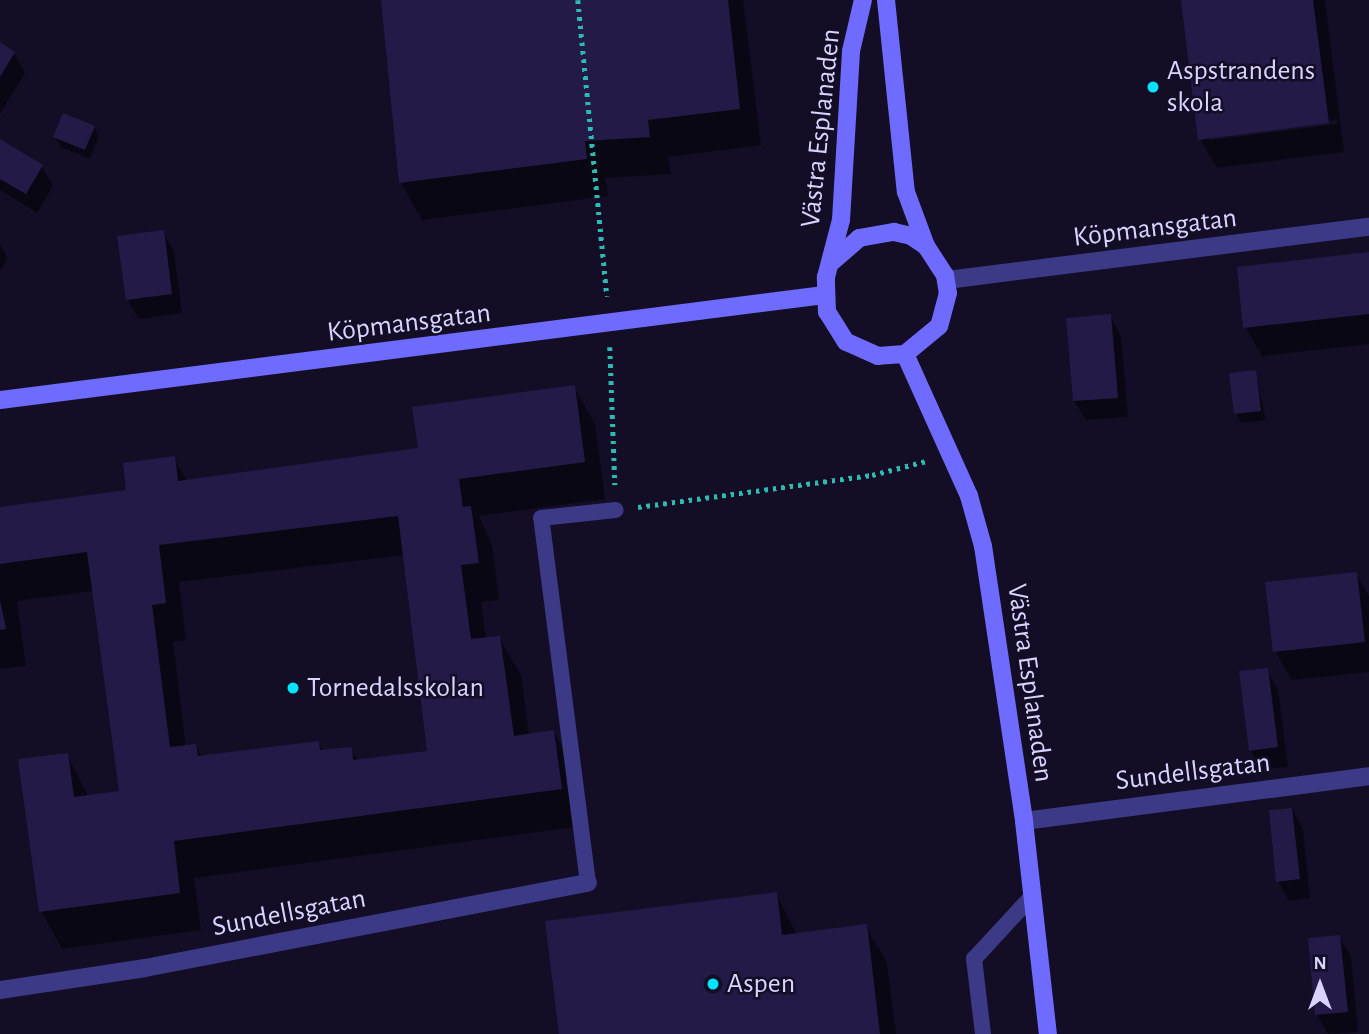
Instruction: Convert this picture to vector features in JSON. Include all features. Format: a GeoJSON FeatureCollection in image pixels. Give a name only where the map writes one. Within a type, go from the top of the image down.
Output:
{"type":"FeatureCollection","features":[{"type":"Feature","properties":{"kind":"street","name":"Västra Esplanaden"},"geometry":{"type":"LineString","coordinates":[[824,295],[841,220],[851,51],[863,0]]}},
{"type":"Feature","properties":{"kind":"street"},"geometry":{"type":"LineString","coordinates":[[824,295],[827,312],[846,342],[878,356],[905,354],[939,326],[946,310],[947,280],[926,246],[906,192],[886,0]]}},
{"type":"Feature","properties":{"kind":"street","name":"Köpmansgatan"},"geometry":{"type":"LineString","coordinates":[[947,280],[1369,227]]}},
{"type":"Feature","properties":{"kind":"street","name":"Västra Esplanaden"},"geometry":{"type":"LineString","coordinates":[[833,261],[852,243],[876,232],[902,234],[926,246]]}},
{"type":"Feature","properties":{"kind":"street","name":"Köpmansgatan"},"geometry":{"type":"LineString","coordinates":[[0,400],[824,295]]}},
{"type":"Feature","properties":{"kind":"street","name":"Västra Esplanaden"},"geometry":{"type":"LineString","coordinates":[[905,354],[951,455],[983,546],[1024,821],[1048,1034]]}},
{"type":"Feature","properties":{"kind":"street","name":"Sundellsgatan"},"geometry":{"type":"LineString","coordinates":[[1024,821],[1369,776]]}},
{"type":"Feature","properties":{"kind":"street","name":"Sundellsgatan"},"geometry":{"type":"LineString","coordinates":[[0,989],[145,968],[588,883]]}},
{"type":"Feature","properties":{"kind":"lane"},"geometry":{"type":"LineString","coordinates":[[588,883],[541,518],[616,510]]}},
{"type":"Feature","properties":{"kind":"lane"},"geometry":{"type":"LineString","coordinates":[[983,1034],[974,959],[1033,895]]}},
{"type":"Feature","properties":{"kind":"path"},"geometry":{"type":"LineString","coordinates":[[578,0],[609,323],[616,510],[872,475],[951,455]]}},
{"type":"Feature","properties":{"kind":"building"},"geometry":{"type":"Polygon","coordinates":[[[381,0],[728,0],[740,109],[648,120],[650,137],[585,141],[587,159],[399,183],[381,0]]]}},
{"type":"Feature","properties":{"kind":"building"},"geometry":{"type":"Polygon","coordinates":[[[1181,0],[1313,0],[1329,123],[1198,140],[1181,0]]]}},
{"type":"Feature","properties":{"kind":"building"},"geometry":{"type":"Polygon","coordinates":[[[0,42],[15,52],[0,77],[0,42]]]}},
{"type":"Feature","properties":{"kind":"building"},"geometry":{"type":"Polygon","coordinates":[[[63,113],[95,126],[85,150],[53,137],[63,113]]]}},
{"type":"Feature","properties":{"kind":"building"},"geometry":{"type":"Polygon","coordinates":[[[0,139],[43,165],[26,194],[0,179],[0,139]]]}},
{"type":"Feature","properties":{"kind":"building"},"geometry":{"type":"Polygon","coordinates":[[[164,230],[172,294],[126,300],[117,236],[164,230]]]}},
{"type":"Feature","properties":{"kind":"building"},"geometry":{"type":"Polygon","coordinates":[[[1369,252],[1369,314],[1243,328],[1237,267],[1369,252]]]}},
{"type":"Feature","properties":{"kind":"building"},"geometry":{"type":"Polygon","coordinates":[[[1111,314],[1118,398],[1073,401],[1066,318],[1111,314]]]}},
{"type":"Feature","properties":{"kind":"building"},"geometry":{"type":"Polygon","coordinates":[[[1256,370],[1261,411],[1234,414],[1229,373],[1256,370]]]}},
{"type":"Feature","properties":{"kind":"building"},"geometry":{"type":"Polygon","coordinates":[[[575,385],[585,462],[459,479],[463,507],[471,506],[479,563],[461,565],[471,639],[500,636],[514,736],[554,730],[562,789],[174,841],[180,893],[39,912],[18,759],[68,753],[74,797],[119,791],[87,552],[0,564],[0,507],[126,490],[123,463],[175,456],[178,481],[418,448],[412,407],[575,385]],[[398,516],[159,545],[166,603],[152,605],[170,747],[196,744],[198,756],[319,741],[320,750],[352,747],[353,760],[427,751],[398,516]]]}},
{"type":"Feature","properties":{"kind":"building"},"geometry":{"type":"Polygon","coordinates":[[[1357,572],[1365,642],[1273,652],[1265,582],[1357,572]]]}},
{"type":"Feature","properties":{"kind":"building"},"geometry":{"type":"Polygon","coordinates":[[[0,600],[6,629],[0,630],[0,600]]]}},
{"type":"Feature","properties":{"kind":"building"},"geometry":{"type":"Polygon","coordinates":[[[1268,668],[1278,747],[1249,751],[1239,671],[1268,668]]]}},
{"type":"Feature","properties":{"kind":"building"},"geometry":{"type":"Polygon","coordinates":[[[1292,808],[1300,879],[1276,882],[1269,810],[1292,808]]]}},
{"type":"Feature","properties":{"kind":"building","name":"Aspen"},"geometry":{"type":"Polygon","coordinates":[[[777,892],[782,935],[867,924],[880,1034],[559,1034],[545,921],[777,892]]]}},
{"type":"Feature","properties":{"kind":"building"},"geometry":{"type":"Polygon","coordinates":[[[1340,935],[1348,1012],[1315,1015],[1308,938],[1340,935]]]}},
{"type":"Feature","properties":{"kind":"place","name":"Aspstrandens skola"},"geometry":{"type":"Point","coordinates":[1153,87]}},
{"type":"Feature","properties":{"kind":"place","name":"Tornedalsskolan"},"geometry":{"type":"Point","coordinates":[293,688]}},
{"type":"Feature","properties":{"kind":"place","name":"Aspen"},"geometry":{"type":"Point","coordinates":[713,984]}}]}
